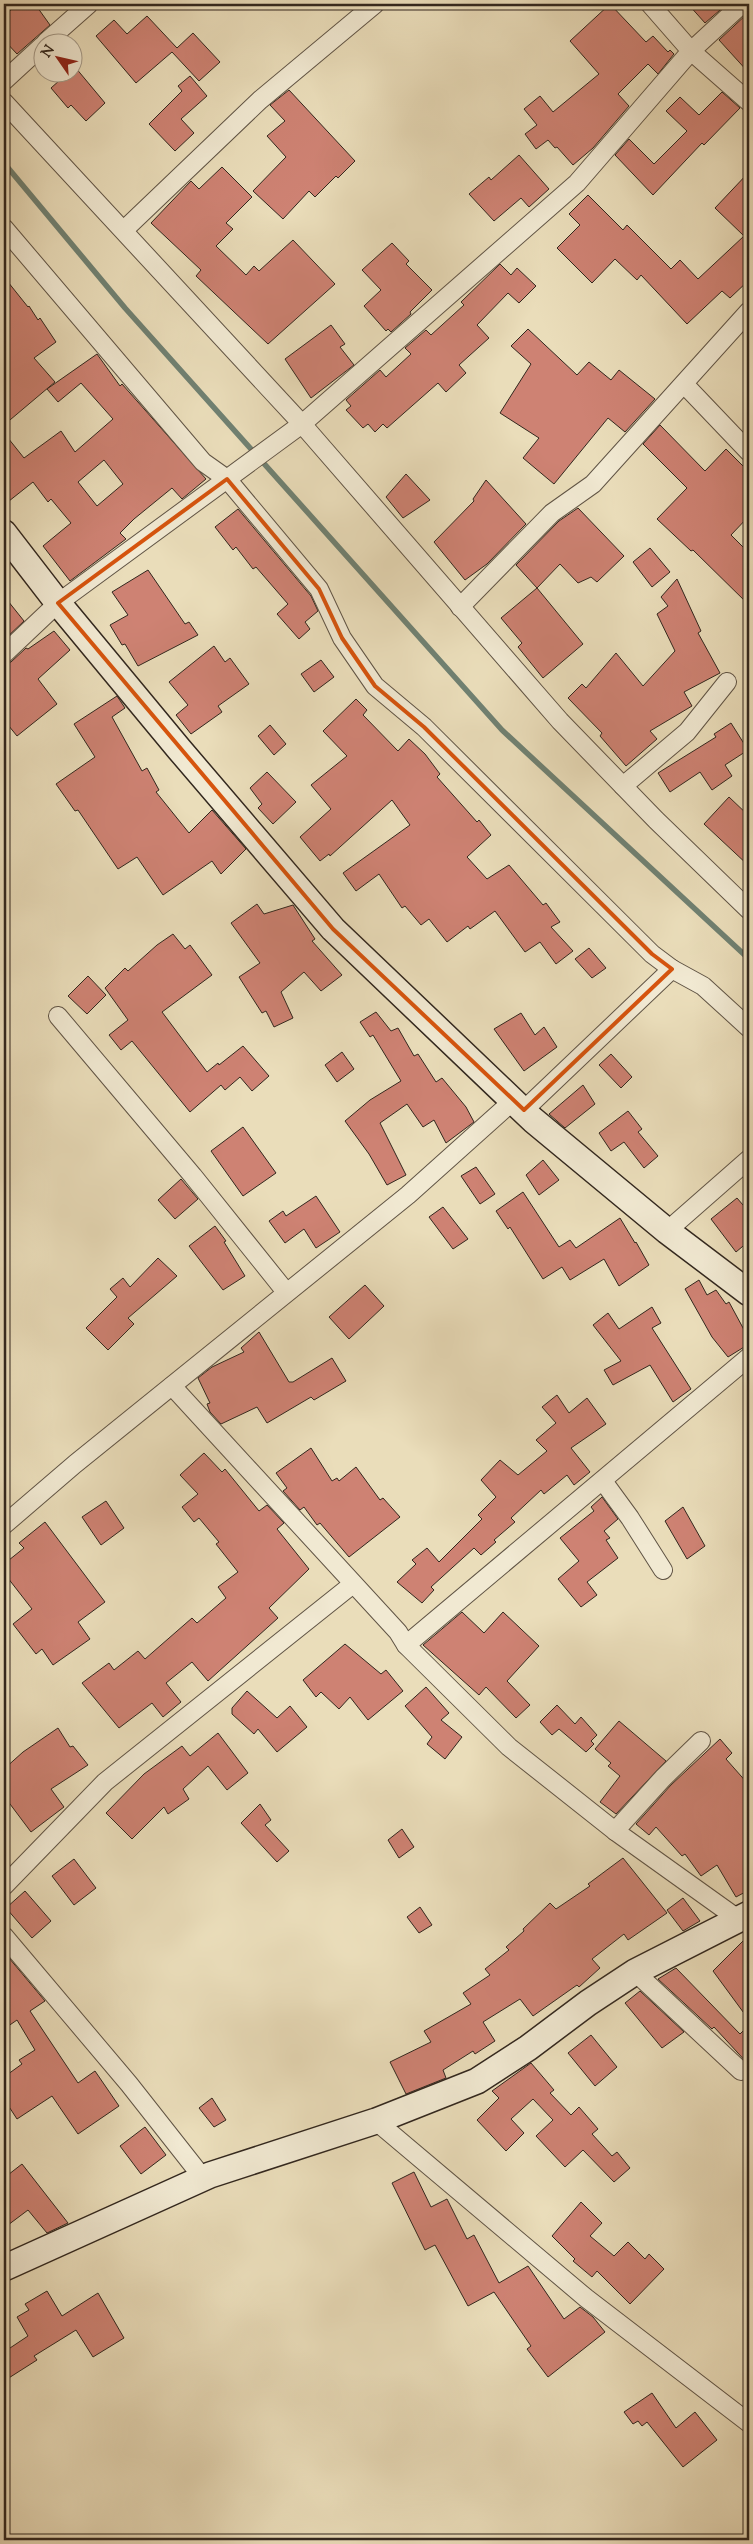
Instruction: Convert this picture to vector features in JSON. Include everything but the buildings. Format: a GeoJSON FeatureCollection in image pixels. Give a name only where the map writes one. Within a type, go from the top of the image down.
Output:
{"type":"FeatureCollection","features":[{"type":"Feature","properties":{"kind":"main road"},"geometry":{"type":"LineString","coordinates":[[4,533],[58,604],[333,929],[519,1105],[667,1231],[749,1293]]}},
{"type":"Feature","properties":{"kind":"main road"},"geometry":{"type":"LineString","coordinates":[[4,2268],[203,2178],[376,2121],[477,2081],[635,1972],[744,1916]]}},
{"type":"Feature","properties":{"kind":"street"},"geometry":{"type":"LineString","coordinates":[[57,32],[89,4]]}},
{"type":"Feature","properties":{"kind":"street"},"geometry":{"type":"LineString","coordinates":[[124,230],[260,100],[375,4]]}},
{"type":"Feature","properties":{"kind":"street"},"geometry":{"type":"LineString","coordinates":[[650,4],[691,51],[749,102]]}},
{"type":"Feature","properties":{"kind":"street"},"geometry":{"type":"LineString","coordinates":[[4,654],[58,604],[242,466],[302,424],[577,183],[691,51],[742,4]]}},
{"type":"Feature","properties":{"kind":"street"},"geometry":{"type":"LineString","coordinates":[[4,81],[32,55]]}},
{"type":"Feature","properties":{"kind":"street"},"geometry":{"type":"LineString","coordinates":[[4,102],[302,424],[560,721],[749,910]]}},
{"type":"Feature","properties":{"kind":"street"},"geometry":{"type":"LineString","coordinates":[[4,228],[202,462],[227,479],[319,589],[342,638],[375,686],[424,727],[652,954],[672,969],[703,986],[749,1028]]}},
{"type":"Feature","properties":{"kind":"street"},"geometry":{"type":"LineString","coordinates":[[460,607],[552,513],[593,484],[685,385],[749,311]]}},
{"type":"Feature","properties":{"kind":"street"},"geometry":{"type":"LineString","coordinates":[[685,385],[749,452]]}},
{"type":"Feature","properties":{"kind":"street"},"geometry":{"type":"LineString","coordinates":[[623,786],[687,732],[727,682]]}},
{"type":"Feature","properties":{"kind":"street"},"geometry":{"type":"LineString","coordinates":[[4,1525],[74,1464],[519,1105],[672,969]]}},
{"type":"Feature","properties":{"kind":"street"},"geometry":{"type":"LineString","coordinates":[[58,1016],[193,1176],[286,1292]]}},
{"type":"Feature","properties":{"kind":"street"},"geometry":{"type":"LineString","coordinates":[[667,1231],[749,1159]]}},
{"type":"Feature","properties":{"kind":"street"},"geometry":{"type":"LineString","coordinates":[[406,1645],[749,1357]]}},
{"type":"Feature","properties":{"kind":"street"},"geometry":{"type":"LineString","coordinates":[[172,1386],[398,1632],[406,1645],[509,1747],[615,1832],[744,1916]]}},
{"type":"Feature","properties":{"kind":"street"},"geometry":{"type":"LineString","coordinates":[[603,1481],[630,1518],[663,1570]]}},
{"type":"Feature","properties":{"kind":"street"},"geometry":{"type":"LineString","coordinates":[[4,1886],[105,1782],[353,1584]]}},
{"type":"Feature","properties":{"kind":"street"},"geometry":{"type":"LineString","coordinates":[[615,1832],[663,1778],[701,1741]]}},
{"type":"Feature","properties":{"kind":"street"},"geometry":{"type":"LineString","coordinates":[[4,1936],[129,2084],[203,2178]]}},
{"type":"Feature","properties":{"kind":"street"},"geometry":{"type":"LineString","coordinates":[[635,1972],[741,2071]]}},
{"type":"Feature","properties":{"kind":"street"},"geometry":{"type":"LineString","coordinates":[[376,2121],[586,2298],[749,2423]]}},
{"type":"Feature","properties":{"kind":"highlighted area"},"geometry":{"type":"Polygon","coordinates":[[[227,479],[319,589],[342,638],[375,686],[424,727],[652,954],[672,969],[524,1110],[333,929],[58,603],[227,479]]]}},
{"type":"Feature","properties":{"kind":"waterway"},"geometry":{"type":"LineString","coordinates":[[4,163],[125,308],[502,730],[749,959]]}}]}
